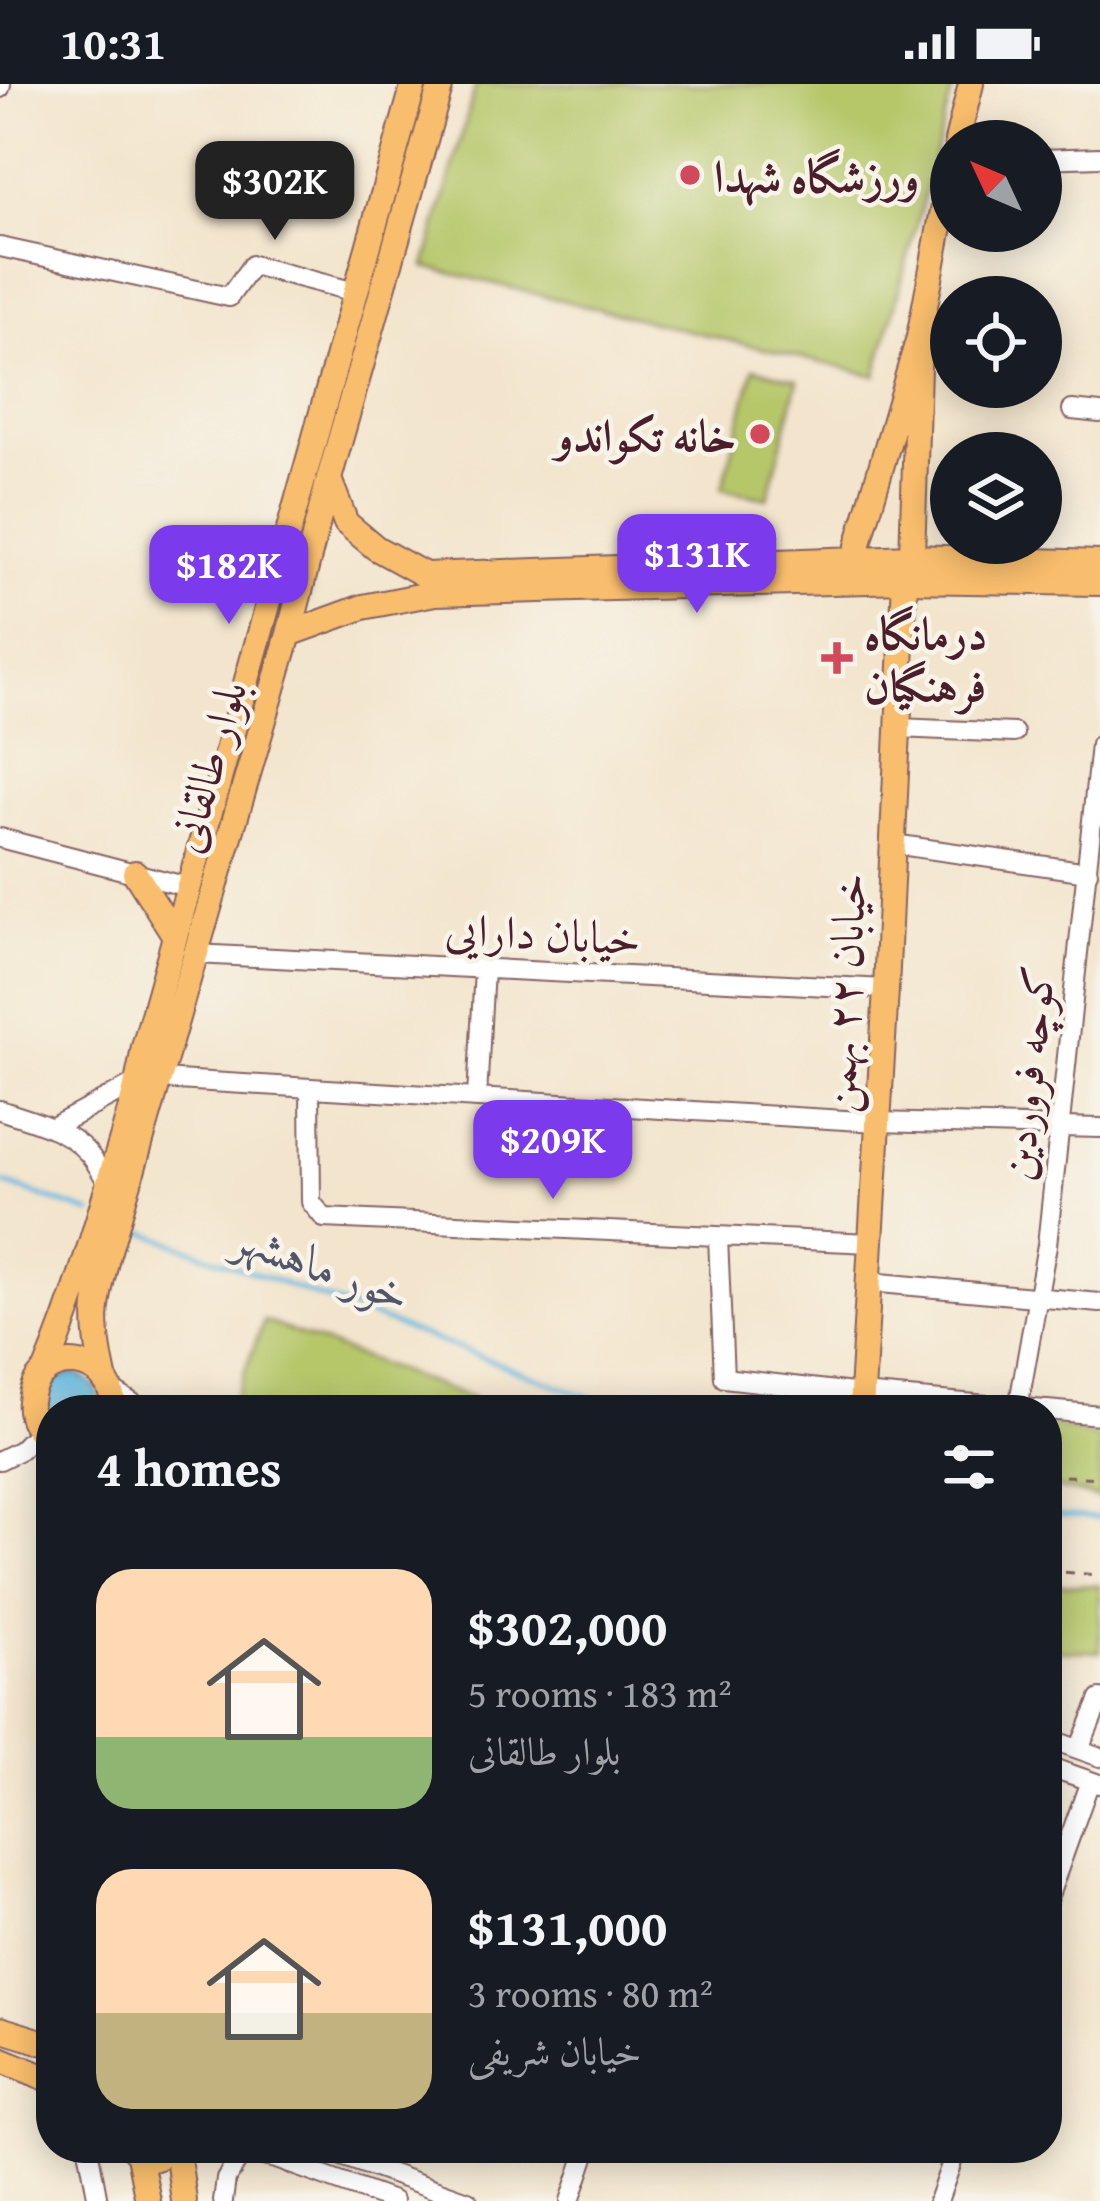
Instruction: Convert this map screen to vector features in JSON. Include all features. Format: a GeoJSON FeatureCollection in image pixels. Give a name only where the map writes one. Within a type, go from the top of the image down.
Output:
{"type":"FeatureCollection","features":[{"type":"Feature","properties":{"kind":"main road","name":"بلوار طالقانی"},"geometry":{"type":"LineString","coordinates":[[149,1081],[144,1047],[414,84]]}},
{"type":"Feature","properties":{"kind":"main road","name":"بلوار طالقانی"},"geometry":{"type":"LineString","coordinates":[[99,1251],[114,1188],[195,954],[289,634],[441,84]]}},
{"type":"Feature","properties":{"kind":"main road"},"geometry":{"type":"LineString","coordinates":[[962,120],[971,84]]}},
{"type":"Feature","properties":{"kind":"main road"},"geometry":{"type":"LineString","coordinates":[[854,571],[919,337],[935,252]]}},
{"type":"Feature","properties":{"kind":"main road","name":"خیابان ۲۲ بهمن"},"geometry":{"type":"LineString","coordinates":[[861,1395],[919,337]]}},
{"type":"Feature","properties":{"kind":"main road"},"geometry":{"type":"LineString","coordinates":[[329,479],[346,524],[376,548],[425,575],[572,580]]}},
{"type":"Feature","properties":{"kind":"main road"},"geometry":{"type":"LineString","coordinates":[[289,634],[363,607],[435,593],[572,580],[1100,563]]}},
{"type":"Feature","properties":{"kind":"main road"},"geometry":{"type":"LineString","coordinates":[[909,569],[1100,583]]}},
{"type":"Feature","properties":{"kind":"main road"},"geometry":{"type":"LineString","coordinates":[[135,873],[175,936]]}},
{"type":"Feature","properties":{"kind":"main road"},"geometry":{"type":"LineString","coordinates":[[36,1421],[29,1407],[36,1382],[45,1372],[99,1251]]}},
{"type":"Feature","properties":{"kind":"main road"},"geometry":{"type":"LineString","coordinates":[[99,1251],[95,1336],[109,1392]]}},
{"type":"Feature","properties":{"kind":"main road"},"geometry":{"type":"LineString","coordinates":[[45,1372],[69,1362],[94,1369],[109,1392]]}},
{"type":"Feature","properties":{"kind":"main road"},"geometry":{"type":"LineString","coordinates":[[0,2030],[36,2041]]}},
{"type":"Feature","properties":{"kind":"main road"},"geometry":{"type":"LineString","coordinates":[[0,2059],[36,2074]]}},
{"type":"Feature","properties":{"kind":"main road"},"geometry":{"type":"LineString","coordinates":[[139,2163],[148,2201]]}},
{"type":"Feature","properties":{"kind":"main road"},"geometry":{"type":"LineString","coordinates":[[179,2163],[184,2201]]}},
{"type":"Feature","properties":{"kind":"street"},"geometry":{"type":"LineString","coordinates":[[1062,159],[1100,158]]}},
{"type":"Feature","properties":{"kind":"street"},"geometry":{"type":"LineString","coordinates":[[0,247],[229,297],[251,265],[355,292]]}},
{"type":"Feature","properties":{"kind":"street"},"geometry":{"type":"LineString","coordinates":[[1072,410],[1100,413]]}},
{"type":"Feature","properties":{"kind":"street"},"geometry":{"type":"LineString","coordinates":[[898,728],[1014,733]]}},
{"type":"Feature","properties":{"kind":"street","name":"کوچه فروردین"},"geometry":{"type":"LineString","coordinates":[[1021,1395],[1040,1297],[1062,1127],[1100,745]]}},
{"type":"Feature","properties":{"kind":"street"},"geometry":{"type":"LineString","coordinates":[[0,838],[188,887]]}},
{"type":"Feature","properties":{"kind":"street"},"geometry":{"type":"LineString","coordinates":[[893,844],[1088,872]]}},
{"type":"Feature","properties":{"kind":"street","name":"خیابان دارایی"},"geometry":{"type":"LineString","coordinates":[[195,954],[886,989]]}},
{"type":"Feature","properties":{"kind":"street"},"geometry":{"type":"LineString","coordinates":[[477,1098],[484,969]]}},
{"type":"Feature","properties":{"kind":"street"},"geometry":{"type":"LineString","coordinates":[[51,1128],[149,1081],[878,1122],[1100,1128]]}},
{"type":"Feature","properties":{"kind":"street"},"geometry":{"type":"LineString","coordinates":[[310,1088],[311,1202],[324,1219],[871,1244]]}},
{"type":"Feature","properties":{"kind":"street"},"geometry":{"type":"LineString","coordinates":[[0,1110],[72,1139],[88,1152],[114,1188]]}},
{"type":"Feature","properties":{"kind":"street"},"geometry":{"type":"LineString","coordinates":[[718,1237],[724,1378],[821,1395]]}},
{"type":"Feature","properties":{"kind":"street"},"geometry":{"type":"LineString","coordinates":[[868,1282],[1100,1303]]}},
{"type":"Feature","properties":{"kind":"street"},"geometry":{"type":"LineString","coordinates":[[1062,1411],[1100,1414]]}},
{"type":"Feature","properties":{"kind":"street"},"geometry":{"type":"LineString","coordinates":[[0,1460],[36,1445]]}},
{"type":"Feature","properties":{"kind":"street"},"geometry":{"type":"LineString","coordinates":[[1079,1749],[1100,1699]]}},
{"type":"Feature","properties":{"kind":"street"},"geometry":{"type":"LineString","coordinates":[[1062,1743],[1100,1757]]}},
{"type":"Feature","properties":{"kind":"street"},"geometry":{"type":"LineString","coordinates":[[1062,1771],[1095,1783],[1062,1864]]}},
{"type":"Feature","properties":{"kind":"street"},"geometry":{"type":"LineString","coordinates":[[91,2163],[98,2201]]}},
{"type":"Feature","properties":{"kind":"street"},"geometry":{"type":"LineString","coordinates":[[223,2201],[232,2163]]}},
{"type":"Feature","properties":{"kind":"street"},"geometry":{"type":"LineString","coordinates":[[289,2163],[393,2201]]}},
{"type":"Feature","properties":{"kind":"street"},"geometry":{"type":"LineString","coordinates":[[361,2163],[468,2201]]}},
{"type":"Feature","properties":{"kind":"street"},"geometry":{"type":"LineString","coordinates":[[570,2201],[583,2163]]}},
{"type":"Feature","properties":{"kind":"street"},"geometry":{"type":"LineString","coordinates":[[938,2201],[952,2163]]}},
{"type":"Feature","properties":{"kind":"path"},"geometry":{"type":"LineString","coordinates":[[1062,1475],[1100,1478]]}},
{"type":"Feature","properties":{"kind":"path"},"geometry":{"type":"LineString","coordinates":[[1062,1572],[1100,1579]]}},
{"type":"Feature","properties":{"kind":"green space","name":"ورزشگاه شهدا"},"geometry":{"type":"Polygon","coordinates":[[[476,84],[954,84],[944,120],[930,120],[930,174],[876,376],[425,267],[476,84]]]}},
{"type":"Feature","properties":{"kind":"green space","name":"خانه تکواندو"},"geometry":{"type":"Polygon","coordinates":[[[754,368],[798,380],[768,498],[722,489],[754,368]]]}},
{"type":"Feature","properties":{"kind":"green space"},"geometry":{"type":"Polygon","coordinates":[[[264,1321],[461,1395],[236,1395],[264,1321]]]}},
{"type":"Feature","properties":{"kind":"green space"},"geometry":{"type":"Polygon","coordinates":[[[1062,1428],[1100,1439],[1100,1498],[1062,1489],[1062,1428]]]}},
{"type":"Feature","properties":{"kind":"green space"},"geometry":{"type":"Polygon","coordinates":[[[1062,1585],[1100,1586],[1100,1652],[1062,1651],[1062,1585]]]}},
{"type":"Feature","properties":{"kind":"water"},"geometry":{"type":"Polygon","coordinates":[[[75,1373],[99,1395],[44,1395],[53,1380],[75,1373]]]}},
{"type":"Feature","properties":{"kind":"waterway","name":"خور ماهشهر"},"geometry":{"type":"LineString","coordinates":[[0,1182],[91,1213]]}},
{"type":"Feature","properties":{"kind":"waterway","name":"خور ماهشهر"},"geometry":{"type":"LineString","coordinates":[[125,1225],[584,1395]]}},
{"type":"Feature","properties":{"kind":"waterway","name":"خور ماهشهر"},"geometry":{"type":"LineString","coordinates":[[1062,1515],[1100,1518]]}},
{"type":"Feature","properties":{"kind":"place","name":"ورزشگاه شهدا"},"geometry":{"type":"Point","coordinates":[690,175]}},
{"type":"Feature","properties":{"kind":"place","name":"خانه تکواندو"},"geometry":{"type":"Point","coordinates":[760,434]}},
{"type":"Feature","properties":{"kind":"place","name":"درمانگاه فرهنگیان"},"geometry":{"type":"Point","coordinates":[837,658]}}]}
